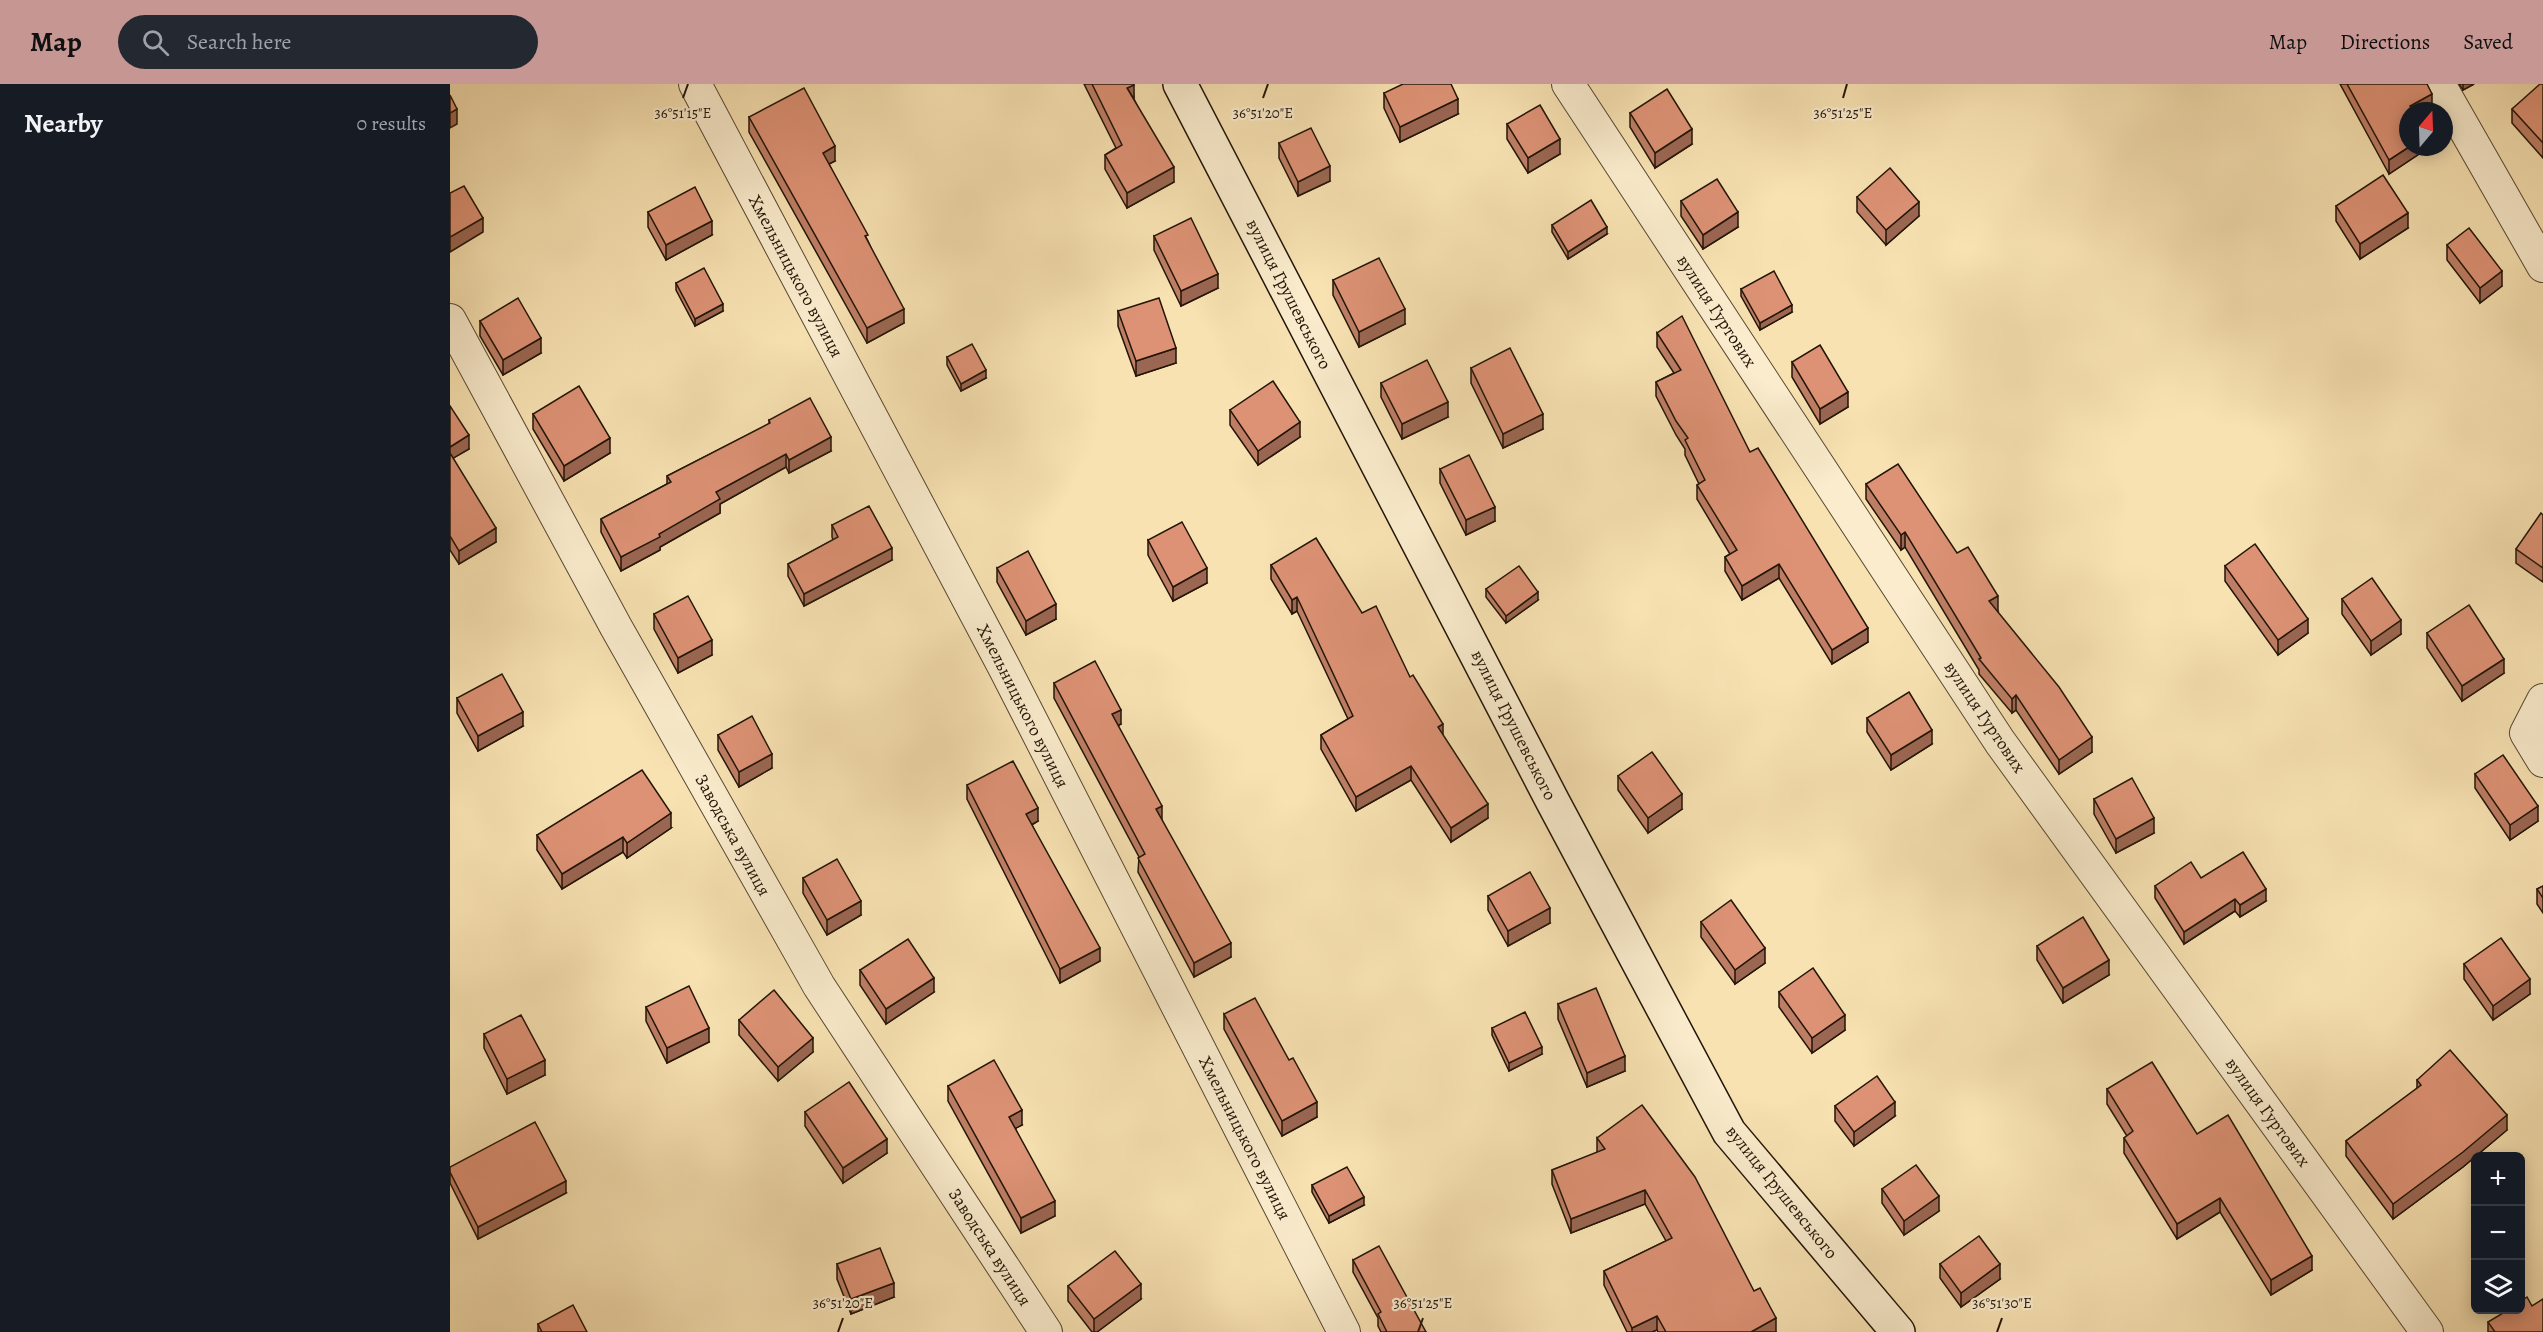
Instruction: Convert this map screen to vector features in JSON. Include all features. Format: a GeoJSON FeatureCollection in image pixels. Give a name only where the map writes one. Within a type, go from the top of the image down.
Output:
{"type":"FeatureCollection","features":[{"type":"Feature","properties":{"kind":"street","name":"Хмельницького вулиця"},"geometry":{"type":"LineString","coordinates":[[694,84],[1004,667],[1344,1332]]}},
{"type":"Feature","properties":{"kind":"street","name":"вулиця Грушевського"},"geometry":{"type":"LineString","coordinates":[[1180,84],[1553,802],[1729,1132],[1898,1332]]}},
{"type":"Feature","properties":{"kind":"street","name":"вулиця Гуртових"},"geometry":{"type":"LineString","coordinates":[[1568,84],[2000,742],[2427,1332]]}},
{"type":"Feature","properties":{"kind":"street"},"geometry":{"type":"LineString","coordinates":[[2439,84],[2543,266]]}},
{"type":"Feature","properties":{"kind":"street","name":"Заводська вулиця"},"geometry":{"type":"LineString","coordinates":[[450,320],[616,627],[819,986],[1046,1332]]}},
{"type":"Feature","properties":{"kind":"street"},"geometry":{"type":"LineString","coordinates":[[2543,700],[2526,733],[2543,761]]}},
{"type":"Feature","properties":{"kind":"building"},"geometry":{"type":"Polygon","coordinates":[[[1092,84],[1134,85],[1127,88],[1174,167],[1127,193],[1105,155],[1122,145],[1092,84]]]}},
{"type":"Feature","properties":{"kind":"building"},"geometry":{"type":"Polygon","coordinates":[[[1403,84],[1451,84],[1458,99],[1400,127],[1384,93],[1403,84]]]}},
{"type":"Feature","properties":{"kind":"building"},"geometry":{"type":"Polygon","coordinates":[[[2347,84],[2427,84],[2432,94],[2417,102],[2399,102],[2399,154],[2389,160],[2347,84]]]}},
{"type":"Feature","properties":{"kind":"building"},"geometry":{"type":"Polygon","coordinates":[[[2540,84],[2543,84],[2543,143],[2512,109],[2540,84]]]}},
{"type":"Feature","properties":{"kind":"building"},"geometry":{"type":"Polygon","coordinates":[[[804,88],[835,146],[823,153],[868,235],[865,236],[904,309],[867,328],[749,117],[804,88]]]}},
{"type":"Feature","properties":{"kind":"building"},"geometry":{"type":"Polygon","coordinates":[[[1667,89],[1692,129],[1655,153],[1630,113],[1667,89]]]}},
{"type":"Feature","properties":{"kind":"building"},"geometry":{"type":"Polygon","coordinates":[[[450,95],[457,109],[450,113],[450,95]]]}},
{"type":"Feature","properties":{"kind":"building"},"geometry":{"type":"Polygon","coordinates":[[[1540,105],[1560,139],[1528,158],[1507,124],[1540,105]]]}},
{"type":"Feature","properties":{"kind":"building"},"geometry":{"type":"Polygon","coordinates":[[[1311,128],[1330,166],[1298,182],[1279,143],[1311,128]]]}},
{"type":"Feature","properties":{"kind":"building"},"geometry":{"type":"Polygon","coordinates":[[[1890,168],[1919,202],[1886,230],[1857,197],[1890,168]]]}},
{"type":"Feature","properties":{"kind":"building"},"geometry":{"type":"Polygon","coordinates":[[[2383,175],[2408,213],[2360,244],[2336,206],[2383,175]]]}},
{"type":"Feature","properties":{"kind":"building"},"geometry":{"type":"Polygon","coordinates":[[[1717,179],[1738,212],[1703,235],[1681,201],[1717,179]]]}},
{"type":"Feature","properties":{"kind":"building"},"geometry":{"type":"Polygon","coordinates":[[[464,186],[483,218],[450,237],[450,193],[464,186]]]}},
{"type":"Feature","properties":{"kind":"building"},"geometry":{"type":"Polygon","coordinates":[[[695,187],[712,221],[666,245],[648,212],[695,187]]]}},
{"type":"Feature","properties":{"kind":"building"},"geometry":{"type":"Polygon","coordinates":[[[1591,200],[1607,227],[1568,252],[1552,225],[1591,200]]]}},
{"type":"Feature","properties":{"kind":"building"},"geometry":{"type":"Polygon","coordinates":[[[1191,218],[1218,274],[1181,291],[1154,236],[1191,218]]]}},
{"type":"Feature","properties":{"kind":"building"},"geometry":{"type":"Polygon","coordinates":[[[2469,228],[2502,271],[2480,288],[2447,245],[2469,228]]]}},
{"type":"Feature","properties":{"kind":"building"},"geometry":{"type":"Polygon","coordinates":[[[1379,258],[1405,309],[1359,332],[1333,280],[1379,258]]]}},
{"type":"Feature","properties":{"kind":"building"},"geometry":{"type":"Polygon","coordinates":[[[704,268],[723,304],[695,319],[676,283],[704,268]]]}},
{"type":"Feature","properties":{"kind":"building"},"geometry":{"type":"Polygon","coordinates":[[[1774,271],[1792,305],[1760,323],[1741,289],[1774,271]]]}},
{"type":"Feature","properties":{"kind":"building"},"geometry":{"type":"Polygon","coordinates":[[[518,298],[541,338],[503,360],[480,321],[518,298]]]}},
{"type":"Feature","properties":{"kind":"building"},"geometry":{"type":"Polygon","coordinates":[[[1159,298],[1176,348],[1136,361],[1118,311],[1159,298]]]}},
{"type":"Feature","properties":{"kind":"building"},"geometry":{"type":"Polygon","coordinates":[[[1682,316],[1750,452],[1758,448],[1868,628],[1832,650],[1779,564],[1742,586],[1725,557],[1737,550],[1697,485],[1705,480],[1685,440],[1688,438],[1676,421],[1656,382],[1681,370],[1657,333],[1682,316]]]}},
{"type":"Feature","properties":{"kind":"building"},"geometry":{"type":"Polygon","coordinates":[[[972,344],[986,370],[961,384],[947,357],[972,344]]]}},
{"type":"Feature","properties":{"kind":"building"},"geometry":{"type":"Polygon","coordinates":[[[1820,345],[1848,392],[1820,409],[1792,362],[1820,345]]]}},
{"type":"Feature","properties":{"kind":"building"},"geometry":{"type":"Polygon","coordinates":[[[1510,348],[1543,414],[1503,434],[1471,368],[1510,348]]]}},
{"type":"Feature","properties":{"kind":"building"},"geometry":{"type":"Polygon","coordinates":[[[1427,360],[1448,402],[1402,424],[1381,383],[1427,360]]]}},
{"type":"Feature","properties":{"kind":"building"},"geometry":{"type":"Polygon","coordinates":[[[1273,381],[1300,422],[1258,451],[1230,410],[1273,381]]]}},
{"type":"Feature","properties":{"kind":"building"},"geometry":{"type":"Polygon","coordinates":[[[579,386],[610,438],[564,466],[533,414],[579,386]]]}},
{"type":"Feature","properties":{"kind":"building"},"geometry":{"type":"Polygon","coordinates":[[[810,398],[831,437],[789,460],[786,454],[716,492],[720,499],[659,534],[660,537],[621,557],[601,519],[671,482],[667,476],[770,423],[769,420],[810,398]]]}},
{"type":"Feature","properties":{"kind":"building"},"geometry":{"type":"Polygon","coordinates":[[[450,406],[469,435],[450,447],[450,406]]]}},
{"type":"Feature","properties":{"kind":"building"},"geometry":{"type":"Polygon","coordinates":[[[450,453],[496,528],[459,551],[450,536],[450,453]]]}},
{"type":"Feature","properties":{"kind":"building"},"geometry":{"type":"Polygon","coordinates":[[[1469,455],[1495,507],[1466,520],[1440,469],[1469,455]]]}},
{"type":"Feature","properties":{"kind":"building"},"geometry":{"type":"Polygon","coordinates":[[[1898,464],[1957,553],[1968,547],[1998,596],[1989,601],[2059,687],[2092,737],[2059,760],[2016,695],[2012,699],[1979,659],[1981,658],[1905,532],[1901,535],[1866,484],[1898,464]]]}},
{"type":"Feature","properties":{"kind":"building"},"geometry":{"type":"Polygon","coordinates":[[[869,506],[892,548],[804,594],[788,564],[838,537],[832,525],[869,506]]]}},
{"type":"Feature","properties":{"kind":"building"},"geometry":{"type":"Polygon","coordinates":[[[2541,513],[2543,515],[2543,568],[2516,549],[2541,513]]]}},
{"type":"Feature","properties":{"kind":"building"},"geometry":{"type":"Polygon","coordinates":[[[1182,522],[1207,568],[1173,587],[1148,540],[1182,522]]]}},
{"type":"Feature","properties":{"kind":"building"},"geometry":{"type":"Polygon","coordinates":[[[1316,538],[1362,613],[1376,606],[1410,677],[1413,675],[1443,724],[1438,727],[1488,804],[1451,828],[1411,766],[1356,797],[1321,735],[1353,716],[1297,597],[1292,600],[1271,565],[1316,538]]]}},
{"type":"Feature","properties":{"kind":"building"},"geometry":{"type":"Polygon","coordinates":[[[2255,544],[2308,619],[2278,640],[2225,566],[2255,544]]]}},
{"type":"Feature","properties":{"kind":"building"},"geometry":{"type":"Polygon","coordinates":[[[1028,551],[1056,604],[1026,621],[997,568],[1028,551]]]}},
{"type":"Feature","properties":{"kind":"building"},"geometry":{"type":"Polygon","coordinates":[[[1519,566],[1538,592],[1506,616],[1486,589],[1519,566]]]}},
{"type":"Feature","properties":{"kind":"building"},"geometry":{"type":"Polygon","coordinates":[[[2372,578],[2401,620],[2371,641],[2342,599],[2372,578]]]}},
{"type":"Feature","properties":{"kind":"building"},"geometry":{"type":"Polygon","coordinates":[[[688,596],[712,640],[678,658],[654,614],[688,596]]]}},
{"type":"Feature","properties":{"kind":"building"},"geometry":{"type":"Polygon","coordinates":[[[2469,605],[2504,659],[2462,686],[2427,633],[2469,605]]]}},
{"type":"Feature","properties":{"kind":"building"},"geometry":{"type":"Polygon","coordinates":[[[1095,661],[1121,710],[1112,714],[1162,806],[1156,809],[1231,943],[1194,963],[1138,858],[1145,854],[1054,683],[1095,661]]]}},
{"type":"Feature","properties":{"kind":"building"},"geometry":{"type":"Polygon","coordinates":[[[502,674],[523,712],[478,736],[457,698],[502,674]]]}},
{"type":"Feature","properties":{"kind":"building"},"geometry":{"type":"Polygon","coordinates":[[[1909,692],[1932,730],[1891,755],[1867,718],[1909,692]]]}},
{"type":"Feature","properties":{"kind":"building"},"geometry":{"type":"Polygon","coordinates":[[[752,716],[772,754],[739,772],[718,735],[752,716]]]}},
{"type":"Feature","properties":{"kind":"building"},"geometry":{"type":"Polygon","coordinates":[[[1652,752],[1682,794],[1648,818],[1618,776],[1652,752]]]}},
{"type":"Feature","properties":{"kind":"building"},"geometry":{"type":"Polygon","coordinates":[[[2503,755],[2538,806],[2510,825],[2475,774],[2503,755]]]}},
{"type":"Feature","properties":{"kind":"building"},"geometry":{"type":"Polygon","coordinates":[[[1013,761],[1038,808],[1026,814],[1100,948],[1060,969],[967,785],[1013,761]]]}},
{"type":"Feature","properties":{"kind":"building"},"geometry":{"type":"Polygon","coordinates":[[[642,770],[671,813],[627,843],[623,837],[562,874],[537,835],[642,770]]]}},
{"type":"Feature","properties":{"kind":"building"},"geometry":{"type":"Polygon","coordinates":[[[2132,778],[2154,818],[2116,839],[2094,799],[2132,778]]]}},
{"type":"Feature","properties":{"kind":"building"},"geometry":{"type":"Polygon","coordinates":[[[2243,852],[2266,889],[2240,905],[2235,899],[2184,932],[2155,886],[2191,862],[2201,878],[2243,852]]]}},
{"type":"Feature","properties":{"kind":"building"},"geometry":{"type":"Polygon","coordinates":[[[837,859],[861,901],[827,920],[803,878],[837,859]]]}},
{"type":"Feature","properties":{"kind":"building"},"geometry":{"type":"Polygon","coordinates":[[[1530,872],[1550,908],[1508,931],[1488,896],[1530,872]]]}},
{"type":"Feature","properties":{"kind":"building"},"geometry":{"type":"Polygon","coordinates":[[[2543,886],[2543,898],[2537,889],[2543,886]]]}},
{"type":"Feature","properties":{"kind":"building"},"geometry":{"type":"Polygon","coordinates":[[[1731,900],[1765,948],[1735,970],[1701,922],[1731,900]]]}},
{"type":"Feature","properties":{"kind":"building"},"geometry":{"type":"Polygon","coordinates":[[[2083,917],[2109,960],[2063,988],[2037,946],[2083,917]]]}},
{"type":"Feature","properties":{"kind":"building"},"geometry":{"type":"Polygon","coordinates":[[[2501,938],[2530,979],[2493,1006],[2464,964],[2501,938]]]}},
{"type":"Feature","properties":{"kind":"building"},"geometry":{"type":"Polygon","coordinates":[[[908,939],[934,978],[886,1009],[860,970],[908,939]]]}},
{"type":"Feature","properties":{"kind":"building"},"geometry":{"type":"Polygon","coordinates":[[[1813,968],[1845,1015],[1812,1038],[1779,992],[1813,968]]]}},
{"type":"Feature","properties":{"kind":"building"},"geometry":{"type":"Polygon","coordinates":[[[689,986],[709,1028],[667,1048],[646,1007],[689,986]]]}},
{"type":"Feature","properties":{"kind":"building"},"geometry":{"type":"Polygon","coordinates":[[[1596,988],[1625,1056],[1587,1073],[1558,1004],[1596,988]]]}},
{"type":"Feature","properties":{"kind":"building"},"geometry":{"type":"Polygon","coordinates":[[[774,990],[813,1038],[778,1067],[739,1020],[774,990]]]}},
{"type":"Feature","properties":{"kind":"building"},"geometry":{"type":"Polygon","coordinates":[[[1255,998],[1289,1060],[1293,1058],[1317,1102],[1282,1121],[1224,1014],[1255,998]]]}},
{"type":"Feature","properties":{"kind":"building"},"geometry":{"type":"Polygon","coordinates":[[[1525,1012],[1542,1047],[1509,1063],[1492,1028],[1525,1012]]]}},
{"type":"Feature","properties":{"kind":"building"},"geometry":{"type":"Polygon","coordinates":[[[521,1015],[545,1060],[507,1079],[484,1034],[521,1015]]]}},
{"type":"Feature","properties":{"kind":"building"},"geometry":{"type":"Polygon","coordinates":[[[2450,1050],[2507,1115],[2463,1152],[2393,1204],[2346,1141],[2421,1085],[2417,1080],[2450,1050]]]}},
{"type":"Feature","properties":{"kind":"building"},"geometry":{"type":"Polygon","coordinates":[[[994,1060],[1022,1110],[1009,1117],[1055,1201],[1021,1218],[948,1086],[994,1060]]]}},
{"type":"Feature","properties":{"kind":"building"},"geometry":{"type":"Polygon","coordinates":[[[2152,1062],[2197,1134],[2228,1115],[2312,1256],[2271,1280],[2220,1198],[2177,1224],[2124,1138],[2133,1131],[2107,1089],[2152,1062]]]}},
{"type":"Feature","properties":{"kind":"building"},"geometry":{"type":"Polygon","coordinates":[[[1877,1076],[1895,1102],[1854,1132],[1835,1106],[1877,1076]]]}},
{"type":"Feature","properties":{"kind":"building"},"geometry":{"type":"Polygon","coordinates":[[[849,1082],[887,1139],[843,1168],[805,1112],[849,1082]]]}},
{"type":"Feature","properties":{"kind":"building"},"geometry":{"type":"Polygon","coordinates":[[[1642,1105],[1695,1177],[1754,1291],[1760,1288],[1776,1318],[1751,1332],[1666,1332],[1657,1316],[1632,1328],[1604,1271],[1672,1238],[1645,1190],[1571,1219],[1552,1170],[1605,1149],[1597,1138],[1642,1105]]]}},
{"type":"Feature","properties":{"kind":"building"},"geometry":{"type":"Polygon","coordinates":[[[535,1122],[566,1181],[478,1227],[450,1172],[450,1167],[535,1122]]]}},
{"type":"Feature","properties":{"kind":"building"},"geometry":{"type":"Polygon","coordinates":[[[1916,1165],[1939,1196],[1904,1221],[1882,1189],[1916,1165]]]}},
{"type":"Feature","properties":{"kind":"building"},"geometry":{"type":"Polygon","coordinates":[[[1347,1167],[1364,1197],[1329,1216],[1312,1185],[1347,1167]]]}},
{"type":"Feature","properties":{"kind":"building"},"geometry":{"type":"Polygon","coordinates":[[[1979,1236],[2000,1264],[1961,1293],[1940,1264],[1979,1236]]]}},
{"type":"Feature","properties":{"kind":"building"},"geometry":{"type":"Polygon","coordinates":[[[1379,1246],[1426,1332],[1387,1332],[1378,1314],[1381,1312],[1353,1260],[1379,1246]]]}},
{"type":"Feature","properties":{"kind":"building"},"geometry":{"type":"Polygon","coordinates":[[[880,1248],[894,1283],[851,1299],[837,1264],[880,1248]]]}},
{"type":"Feature","properties":{"kind":"building"},"geometry":{"type":"Polygon","coordinates":[[[1115,1251],[1141,1284],[1094,1319],[1068,1286],[1115,1251]]]}},
{"type":"Feature","properties":{"kind":"building"},"geometry":{"type":"Polygon","coordinates":[[[2527,1297],[2532,1306],[2543,1299],[2543,1332],[2495,1332],[2488,1322],[2501,1314],[2525,1314],[2525,1298],[2527,1297]]]}},
{"type":"Feature","properties":{"kind":"building"},"geometry":{"type":"Polygon","coordinates":[[[573,1305],[587,1332],[542,1332],[538,1324],[573,1305]]]}}]}
